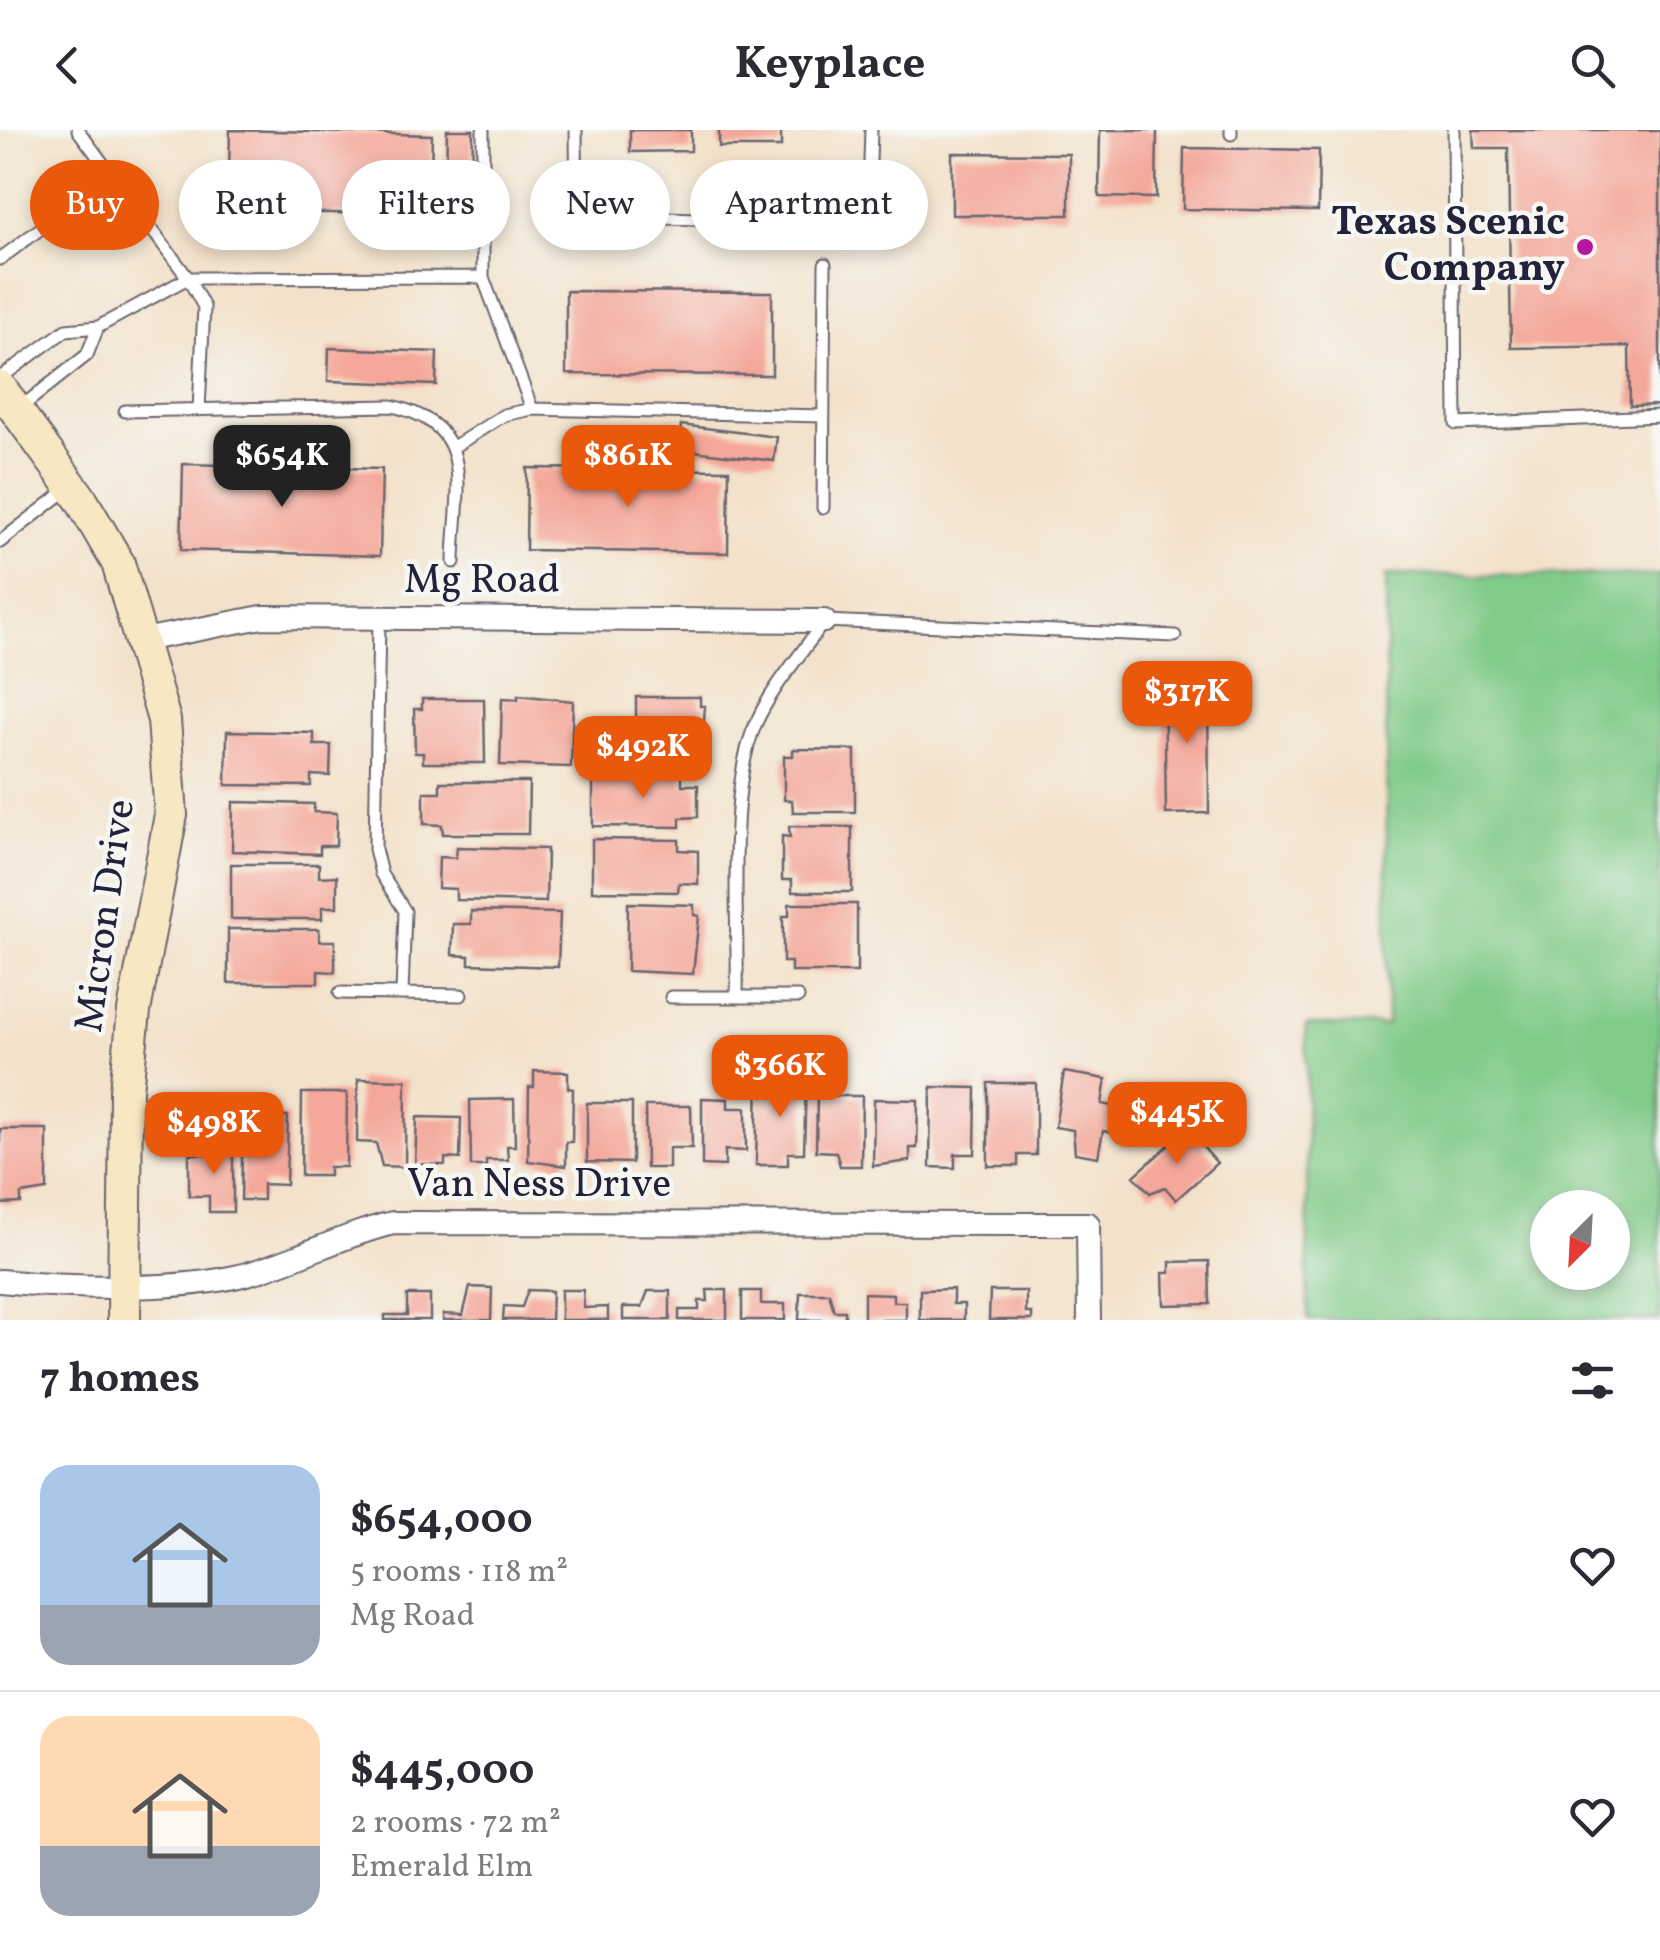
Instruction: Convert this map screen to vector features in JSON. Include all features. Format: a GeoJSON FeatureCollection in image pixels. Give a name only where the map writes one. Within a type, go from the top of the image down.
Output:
{"type":"FeatureCollection","features":[{"type":"Feature","properties":{"kind":"street","name":"Micron Drive"},"geometry":{"type":"LineString","coordinates":[[8,399],[72,486],[118,563],[164,720],[171,815],[134,1011],[126,1092],[124,1320]]}},
{"type":"Feature","properties":{"kind":"street","name":"Mg Road"},"geometry":{"type":"LineString","coordinates":[[143,640],[262,618],[824,621]]}},
{"type":"Feature","properties":{"kind":"street","name":"Van Ness Drive"},"geometry":{"type":"LineString","coordinates":[[0,1281],[48,1286],[201,1283],[249,1273],[354,1232],[393,1223],[1088,1224],[1089,1320]]}},
{"type":"Feature","properties":{"kind":"lane"},"geometry":{"type":"LineString","coordinates":[[78,130],[101,160]]}},
{"type":"Feature","properties":{"kind":"lane"},"geometry":{"type":"LineString","coordinates":[[483,130],[483,277],[532,409]]}},
{"type":"Feature","properties":{"kind":"lane"},"geometry":{"type":"LineString","coordinates":[[576,130],[577,216],[788,221],[869,193],[872,130]]}},
{"type":"Feature","properties":{"kind":"lane"},"geometry":{"type":"LineString","coordinates":[[1454,130],[1456,424],[1660,416]]}},
{"type":"Feature","properties":{"kind":"lane"},"geometry":{"type":"LineString","coordinates":[[0,259],[30,236]]}},
{"type":"Feature","properties":{"kind":"lane"},"geometry":{"type":"LineString","coordinates":[[159,239],[204,307],[199,410]]}},
{"type":"Feature","properties":{"kind":"lane"},"geometry":{"type":"LineString","coordinates":[[823,508],[825,264]]}},
{"type":"Feature","properties":{"kind":"lane"},"geometry":{"type":"LineString","coordinates":[[0,378],[66,330],[98,328],[188,278],[483,277]]}},
{"type":"Feature","properties":{"kind":"lane"},"geometry":{"type":"LineString","coordinates":[[8,399],[87,355],[98,328]]}},
{"type":"Feature","properties":{"kind":"lane"},"geometry":{"type":"LineString","coordinates":[[125,411],[392,406],[419,412],[438,423],[455,446],[454,562]]}},
{"type":"Feature","properties":{"kind":"lane"},"geometry":{"type":"LineString","coordinates":[[455,446],[504,416],[532,409],[823,416]]}},
{"type":"Feature","properties":{"kind":"lane"},"geometry":{"type":"LineString","coordinates":[[0,542],[72,486]]}},
{"type":"Feature","properties":{"kind":"lane"},"geometry":{"type":"LineString","coordinates":[[379,619],[376,849],[381,874],[405,911],[402,994]]}},
{"type":"Feature","properties":{"kind":"lane"},"geometry":{"type":"LineString","coordinates":[[738,996],[740,785],[746,748],[758,720],[824,621],[1174,636]]}},
{"type":"Feature","properties":{"kind":"lane"},"geometry":{"type":"LineString","coordinates":[[340,993],[461,995]]}},
{"type":"Feature","properties":{"kind":"lane"},"geometry":{"type":"LineString","coordinates":[[671,996],[798,996]]}},
{"type":"Feature","properties":{"kind":"green space"},"geometry":{"type":"Polygon","coordinates":[[[1386,575],[1660,575],[1660,1320],[1308,1320],[1306,1025],[1387,1025],[1386,575]]]}},
{"type":"Feature","properties":{"kind":"building"},"geometry":{"type":"Polygon","coordinates":[[[230,130],[432,135],[431,160],[342,160],[342,213],[322,213],[322,160],[229,160],[230,130]]]}},
{"type":"Feature","properties":{"kind":"building"},"geometry":{"type":"Polygon","coordinates":[[[447,130],[473,130],[472,160],[446,160],[447,130]]]}},
{"type":"Feature","properties":{"kind":"building"},"geometry":{"type":"Polygon","coordinates":[[[630,130],[691,130],[691,151],[630,152],[630,130]]]}},
{"type":"Feature","properties":{"kind":"building"},"geometry":{"type":"Polygon","coordinates":[[[719,130],[781,130],[781,147],[719,147],[719,130]]]}},
{"type":"Feature","properties":{"kind":"building"},"geometry":{"type":"Polygon","coordinates":[[[1100,130],[1157,130],[1156,198],[1099,197],[1100,130]]]}},
{"type":"Feature","properties":{"kind":"building","name":"Texas Scenic Company"},"geometry":{"type":"Polygon","coordinates":[[[1473,130],[1660,130],[1660,405],[1630,406],[1629,346],[1511,348],[1508,148],[1474,148],[1473,130]]]}},
{"type":"Feature","properties":{"kind":"building"},"geometry":{"type":"Polygon","coordinates":[[[1184,148],[1319,150],[1318,211],[1183,209],[1184,148]]]}},
{"type":"Feature","properties":{"kind":"building"},"geometry":{"type":"Polygon","coordinates":[[[952,153],[1069,154],[1069,215],[952,215],[952,153]]]}},
{"type":"Feature","properties":{"kind":"building"},"geometry":{"type":"Polygon","coordinates":[[[566,291],[772,292],[772,375],[566,374],[566,291]]]}},
{"type":"Feature","properties":{"kind":"building"},"geometry":{"type":"Polygon","coordinates":[[[329,348],[437,352],[436,385],[328,381],[329,348]]]}},
{"type":"Feature","properties":{"kind":"building"},"geometry":{"type":"Polygon","coordinates":[[[681,425],[777,437],[774,461],[678,449],[681,425]]]}},
{"type":"Feature","properties":{"kind":"building"},"geometry":{"type":"Polygon","coordinates":[[[183,464],[382,469],[380,556],[181,550],[183,464]]]}},
{"type":"Feature","properties":{"kind":"building"},"geometry":{"type":"Polygon","coordinates":[[[527,468],[729,470],[728,553],[526,550],[527,468]]]}},
{"type":"Feature","properties":{"kind":"building"},"geometry":{"type":"Polygon","coordinates":[[[1164,679],[1208,679],[1209,813],[1166,814],[1164,679]]]}},
{"type":"Feature","properties":{"kind":"building"},"geometry":{"type":"Polygon","coordinates":[[[518,695],[573,701],[571,767],[500,765],[502,698],[518,699],[518,695]]]}},
{"type":"Feature","properties":{"kind":"building"},"geometry":{"type":"Polygon","coordinates":[[[636,697],[700,697],[700,706],[705,706],[701,762],[636,762],[636,697]]]}},
{"type":"Feature","properties":{"kind":"building"},"geometry":{"type":"Polygon","coordinates":[[[422,699],[484,699],[485,763],[423,763],[423,753],[415,753],[414,709],[422,709],[422,699]]]}},
{"type":"Feature","properties":{"kind":"building"},"geometry":{"type":"Polygon","coordinates":[[[227,731],[314,733],[314,745],[331,745],[330,776],[311,775],[311,786],[226,785],[227,731]]]}},
{"type":"Feature","properties":{"kind":"building"},"geometry":{"type":"Polygon","coordinates":[[[793,749],[855,750],[855,812],[793,812],[792,800],[784,800],[784,756],[793,756],[793,749]]]}},
{"type":"Feature","properties":{"kind":"building"},"geometry":{"type":"Polygon","coordinates":[[[593,775],[682,775],[682,785],[698,785],[698,817],[680,818],[680,827],[593,826],[593,775]]]}},
{"type":"Feature","properties":{"kind":"building"},"geometry":{"type":"Polygon","coordinates":[[[440,782],[529,782],[528,834],[443,834],[442,825],[424,824],[424,792],[440,792],[440,782]]]}},
{"type":"Feature","properties":{"kind":"building"},"geometry":{"type":"Polygon","coordinates":[[[233,802],[314,804],[314,812],[337,813],[336,846],[320,846],[320,854],[232,851],[233,802]]]}},
{"type":"Feature","properties":{"kind":"building"},"geometry":{"type":"Polygon","coordinates":[[[789,826],[852,827],[852,892],[792,892],[792,880],[782,880],[782,836],[790,837],[789,826]]]}},
{"type":"Feature","properties":{"kind":"building"},"geometry":{"type":"Polygon","coordinates":[[[592,839],[679,840],[679,850],[698,851],[698,884],[679,883],[678,892],[592,891],[592,839]]]}},
{"type":"Feature","properties":{"kind":"building"},"geometry":{"type":"Polygon","coordinates":[[[457,847],[547,849],[546,902],[456,900],[456,889],[438,888],[439,857],[456,858],[457,847]]]}},
{"type":"Feature","properties":{"kind":"building"},"geometry":{"type":"Polygon","coordinates":[[[231,864],[319,864],[319,877],[337,876],[337,907],[322,907],[322,919],[231,919],[231,864]]]}},
{"type":"Feature","properties":{"kind":"building"},"geometry":{"type":"Polygon","coordinates":[[[628,903],[694,905],[694,915],[699,916],[693,974],[627,971],[628,903]]]}},
{"type":"Feature","properties":{"kind":"building"},"geometry":{"type":"Polygon","coordinates":[[[789,904],[857,904],[857,972],[791,972],[791,962],[783,962],[783,916],[789,916],[789,904]]]}},
{"type":"Feature","properties":{"kind":"building"},"geometry":{"type":"Polygon","coordinates":[[[471,911],[560,913],[558,967],[469,964],[469,956],[452,955],[453,924],[471,924],[471,911]]]}},
{"type":"Feature","properties":{"kind":"building"},"geometry":{"type":"Polygon","coordinates":[[[228,929],[319,929],[319,941],[335,941],[335,972],[318,971],[318,983],[228,983],[228,929]]]}},
{"type":"Feature","properties":{"kind":"building"},"geometry":{"type":"Polygon","coordinates":[[[534,1071],[568,1072],[568,1088],[573,1089],[572,1142],[566,1142],[566,1166],[528,1161],[529,1087],[534,1087],[534,1071]]]}},
{"type":"Feature","properties":{"kind":"building"},"geometry":{"type":"Polygon","coordinates":[[[1064,1072],[1106,1079],[1102,1104],[1118,1107],[1113,1133],[1103,1131],[1098,1157],[1075,1153],[1073,1130],[1055,1127],[1064,1072]]]}},
{"type":"Feature","properties":{"kind":"building"},"geometry":{"type":"Polygon","coordinates":[[[358,1079],[406,1080],[405,1167],[382,1166],[376,1143],[357,1142],[358,1079]]]}},
{"type":"Feature","properties":{"kind":"building"},"geometry":{"type":"Polygon","coordinates":[[[758,1079],[806,1080],[804,1153],[788,1153],[788,1165],[756,1165],[758,1079]]]}},
{"type":"Feature","properties":{"kind":"building"},"geometry":{"type":"Polygon","coordinates":[[[988,1083],[1036,1083],[1036,1155],[1018,1155],[1018,1166],[988,1166],[988,1083]]]}},
{"type":"Feature","properties":{"kind":"building"},"geometry":{"type":"Polygon","coordinates":[[[931,1087],[976,1088],[975,1154],[955,1154],[955,1168],[930,1167],[931,1087]]]}},
{"type":"Feature","properties":{"kind":"building"},"geometry":{"type":"Polygon","coordinates":[[[302,1093],[347,1093],[346,1167],[329,1167],[329,1176],[301,1176],[302,1093]]]}},
{"type":"Feature","properties":{"kind":"building"},"geometry":{"type":"Polygon","coordinates":[[[817,1096],[862,1096],[861,1166],[840,1166],[836,1152],[816,1151],[817,1096]]]}},
{"type":"Feature","properties":{"kind":"building"},"geometry":{"type":"Polygon","coordinates":[[[702,1098],[728,1099],[728,1108],[746,1108],[746,1151],[725,1150],[725,1166],[702,1165],[702,1098]]]}},
{"type":"Feature","properties":{"kind":"building"},"geometry":{"type":"Polygon","coordinates":[[[514,1099],[515,1146],[507,1146],[508,1160],[486,1160],[486,1166],[471,1166],[470,1100],[514,1099]]]}},
{"type":"Feature","properties":{"kind":"building"},"geometry":{"type":"Polygon","coordinates":[[[874,1099],[918,1100],[917,1148],[910,1148],[910,1161],[873,1166],[874,1099]]]}},
{"type":"Feature","properties":{"kind":"building"},"geometry":{"type":"Polygon","coordinates":[[[587,1103],[632,1103],[632,1163],[587,1162],[587,1103]]]}},
{"type":"Feature","properties":{"kind":"building"},"geometry":{"type":"Polygon","coordinates":[[[645,1106],[691,1106],[692,1148],[669,1148],[669,1168],[646,1168],[645,1106]]]}},
{"type":"Feature","properties":{"kind":"building"},"geometry":{"type":"Polygon","coordinates":[[[243,1115],[288,1116],[286,1185],[263,1184],[263,1200],[241,1200],[243,1115]]]}},
{"type":"Feature","properties":{"kind":"building"},"geometry":{"type":"Polygon","coordinates":[[[417,1117],[461,1118],[460,1159],[445,1158],[445,1165],[415,1164],[417,1117]]]}},
{"type":"Feature","properties":{"kind":"building"},"geometry":{"type":"Polygon","coordinates":[[[0,1129],[47,1129],[47,1190],[21,1194],[21,1203],[0,1204],[0,1129]]]}},
{"type":"Feature","properties":{"kind":"building"},"geometry":{"type":"Polygon","coordinates":[[[1187,1129],[1217,1163],[1176,1200],[1165,1187],[1150,1193],[1134,1176],[1187,1129]]]}},
{"type":"Feature","properties":{"kind":"building"},"geometry":{"type":"Polygon","coordinates":[[[209,1143],[233,1143],[233,1212],[209,1212],[209,1196],[189,1196],[189,1154],[209,1154],[209,1143]]]}},
{"type":"Feature","properties":{"kind":"building"},"geometry":{"type":"Polygon","coordinates":[[[1209,1261],[1210,1304],[1164,1305],[1163,1273],[1170,1273],[1170,1262],[1209,1261]]]}},
{"type":"Feature","properties":{"kind":"building"},"geometry":{"type":"Polygon","coordinates":[[[470,1287],[492,1288],[491,1320],[443,1320],[443,1314],[463,1315],[470,1287]]]}},
{"type":"Feature","properties":{"kind":"building"},"geometry":{"type":"Polygon","coordinates":[[[953,1289],[953,1304],[964,1304],[964,1320],[920,1320],[920,1290],[953,1289]]]}},
{"type":"Feature","properties":{"kind":"building"},"geometry":{"type":"Polygon","coordinates":[[[528,1290],[552,1291],[551,1320],[503,1320],[504,1306],[522,1307],[528,1290]]]}},
{"type":"Feature","properties":{"kind":"building"},"geometry":{"type":"Polygon","coordinates":[[[561,1290],[583,1290],[584,1308],[608,1307],[608,1320],[561,1320],[561,1290]]]}},
{"type":"Feature","properties":{"kind":"building"},"geometry":{"type":"Polygon","coordinates":[[[707,1290],[727,1290],[727,1320],[679,1320],[679,1310],[699,1310],[699,1301],[708,1301],[707,1290]]]}},
{"type":"Feature","properties":{"kind":"building"},"geometry":{"type":"Polygon","coordinates":[[[648,1291],[670,1291],[670,1320],[623,1320],[623,1307],[642,1307],[648,1291]]]}},
{"type":"Feature","properties":{"kind":"building"},"geometry":{"type":"Polygon","coordinates":[[[742,1291],[761,1291],[761,1304],[785,1304],[785,1320],[742,1320],[742,1291]]]}},
{"type":"Feature","properties":{"kind":"building"},"geometry":{"type":"Polygon","coordinates":[[[990,1291],[1026,1291],[1026,1313],[1032,1313],[1032,1320],[989,1320],[990,1291]]]}},
{"type":"Feature","properties":{"kind":"building"},"geometry":{"type":"Polygon","coordinates":[[[800,1293],[829,1293],[834,1311],[845,1311],[845,1320],[799,1320],[800,1293]]]}},
{"type":"Feature","properties":{"kind":"building"},"geometry":{"type":"Polygon","coordinates":[[[864,1293],[893,1294],[893,1302],[906,1302],[906,1320],[864,1320],[864,1293]]]}},
{"type":"Feature","properties":{"kind":"building"},"geometry":{"type":"Polygon","coordinates":[[[407,1295],[430,1295],[430,1320],[385,1320],[385,1315],[407,1315],[407,1295]]]}},
{"type":"Feature","properties":{"kind":"place","name":"Texas Scenic Company"},"geometry":{"type":"Point","coordinates":[1585,247]}}]}
